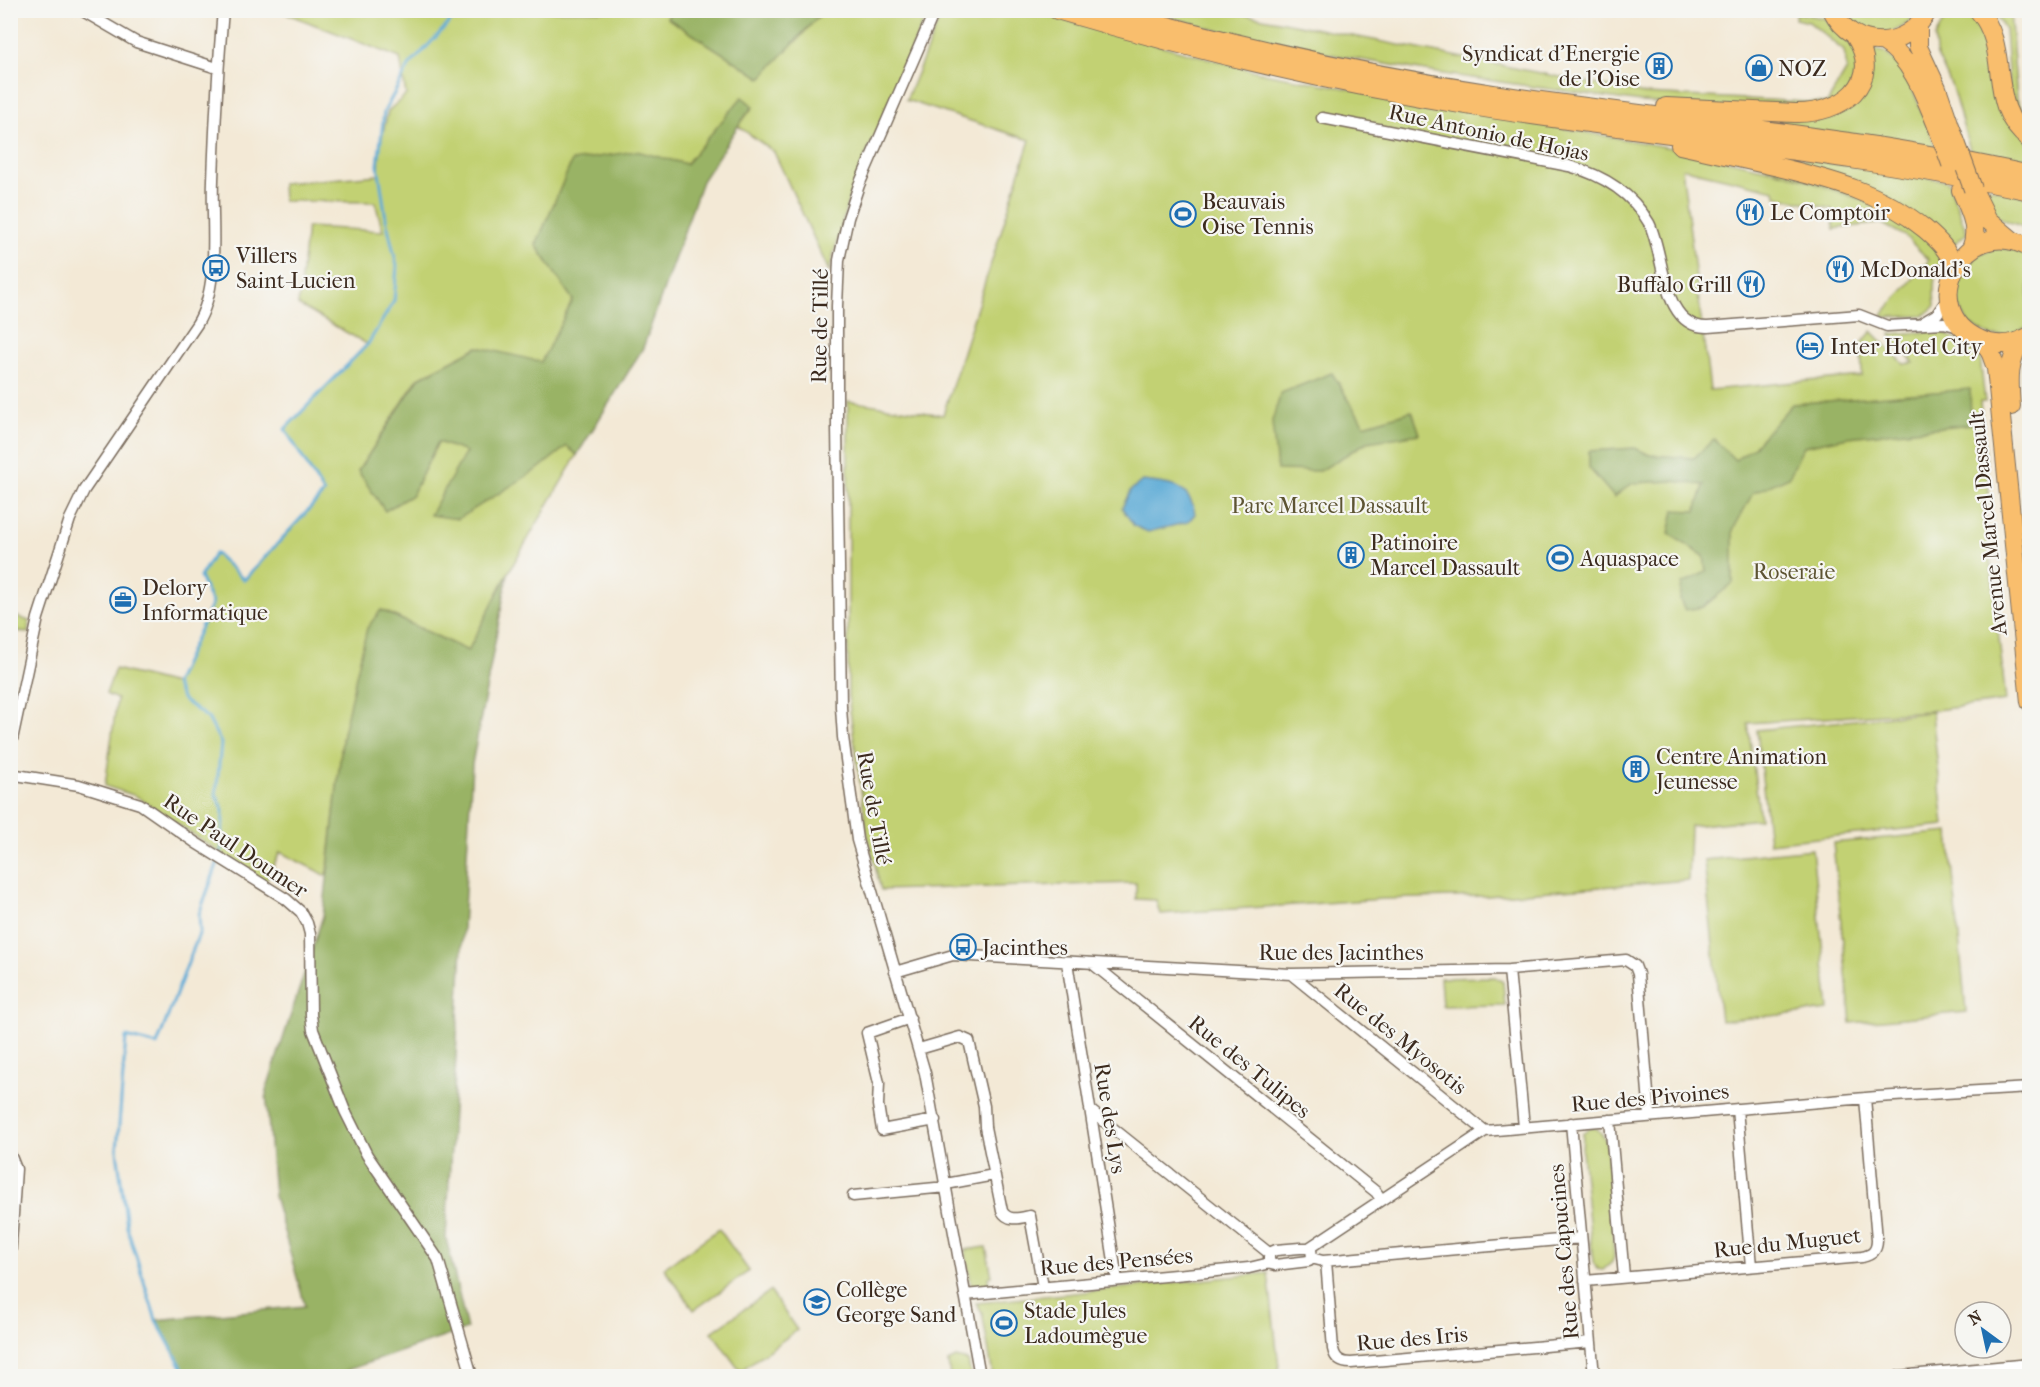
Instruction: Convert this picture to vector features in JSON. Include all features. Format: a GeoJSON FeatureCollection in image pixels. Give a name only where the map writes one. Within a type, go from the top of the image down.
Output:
{"type":"FeatureCollection","features":[{"type":"Feature","properties":{"kind":"main road"},"geometry":{"type":"LineString","coordinates":[[1057,10],[1228,57],[1426,98],[1582,122],[1868,160],[2030,190]]}},
{"type":"Feature","properties":{"kind":"main road"},"geometry":{"type":"LineString","coordinates":[[1108,10],[1302,58],[1460,89],[1879,146],[2030,175]]}},
{"type":"Feature","properties":{"kind":"main road"},"geometry":{"type":"LineString","coordinates":[[1928,10],[1918,26],[1916,37],[1936,88],[1943,125]]}},
{"type":"Feature","properties":{"kind":"main road"},"geometry":{"type":"LineString","coordinates":[[1978,10],[1994,36],[2005,109],[2016,127],[2030,140]]}},
{"type":"Feature","properties":{"kind":"main road"},"geometry":{"type":"LineString","coordinates":[[1829,13],[1855,36],[1871,41],[1884,42],[1903,37],[1918,26]]}},
{"type":"Feature","properties":{"kind":"main road"},"geometry":{"type":"LineString","coordinates":[[1460,89],[1524,91],[1657,106],[1810,113],[1824,110],[1845,100],[1863,82],[1866,61],[1855,36]]}},
{"type":"Feature","properties":{"kind":"main road"},"geometry":{"type":"LineString","coordinates":[[1884,42],[1907,62],[1943,125],[1967,189],[1975,237],[1971,249]]}},
{"type":"Feature","properties":{"kind":"main road"},"geometry":{"type":"LineString","coordinates":[[1582,122],[1813,176],[1860,190],[1889,204],[1924,228],[1943,246],[1954,269]]}},
{"type":"Feature","properties":{"kind":"main road"},"geometry":{"type":"LineString","coordinates":[[1967,189],[1988,220],[2021,244]]}},
{"type":"Feature","properties":{"kind":"main road"},"geometry":{"type":"LineString","coordinates":[[2021,244],[1991,240],[1971,249],[1954,269],[1950,281],[1949,297],[1952,311],[1963,328],[1974,337],[1984,341],[2007,344],[2026,338]]}},
{"type":"Feature","properties":{"kind":"main road","name":"Avenue Marcel Dassault"},"geometry":{"type":"LineString","coordinates":[[2026,338],[2011,361],[2009,386],[2030,602]]}},
{"type":"Feature","properties":{"kind":"main road","name":"Avenue Marcel Dassault"},"geometry":{"type":"LineString","coordinates":[[1984,341],[1996,368],[2030,702]]}},
{"type":"Feature","properties":{"kind":"street"},"geometry":{"type":"LineString","coordinates":[[81,10],[136,42],[217,68]]}},
{"type":"Feature","properties":{"kind":"street"},"geometry":{"type":"LineString","coordinates":[[10,749],[39,618],[77,504],[197,324],[205,308],[212,268],[212,189],[217,68],[223,10]]}},
{"type":"Feature","properties":{"kind":"street","name":"Rue de Tillé"},"geometry":{"type":"LineString","coordinates":[[935,10],[864,172],[845,233],[838,274],[842,730],[860,851],[919,1049],[935,1120],[980,1377]]}},
{"type":"Feature","properties":{"kind":"street","name":"Rue Antonio de Hojas"},"geometry":{"type":"LineString","coordinates":[[1322,118],[1569,166],[1604,178],[1633,201],[1649,224],[1659,249],[1672,304],[1680,315],[1696,326],[1863,315],[1887,326],[1944,323],[1963,328]]}},
{"type":"Feature","properties":{"kind":"street","name":"Rue Antonio de Hojas"},"geometry":{"type":"LineString","coordinates":[[1916,324],[1937,314],[1949,297]]}},
{"type":"Feature","properties":{"kind":"street","name":"Rue Paul Doumer"},"geometry":{"type":"LineString","coordinates":[[10,774],[79,785],[133,800],[196,843],[279,894],[301,912],[310,934],[313,1030],[345,1111],[367,1155],[438,1259],[472,1377]]}},
{"type":"Feature","properties":{"kind":"street","name":"Rue des Jacinthes"},"geometry":{"type":"LineString","coordinates":[[895,972],[953,955],[1291,974],[1509,970],[1629,961],[1635,966],[1638,974],[1650,1116]]}},
{"type":"Feature","properties":{"kind":"street","name":"Rue des Lys"},"geometry":{"type":"LineString","coordinates":[[1067,962],[1117,1280]]}},
{"type":"Feature","properties":{"kind":"street","name":"Rue des Tulipes"},"geometry":{"type":"LineString","coordinates":[[1093,964],[1382,1199]]}},
{"type":"Feature","properties":{"kind":"street"},"geometry":{"type":"LineString","coordinates":[[1509,970],[1524,1128]]}},
{"type":"Feature","properties":{"kind":"street","name":"Rue des Myosotis"},"geometry":{"type":"LineString","coordinates":[[1291,974],[1485,1131]]}},
{"type":"Feature","properties":{"kind":"street"},"geometry":{"type":"LineString","coordinates":[[910,1018],[867,1033],[879,1083],[878,1108],[882,1130],[935,1120]]}},
{"type":"Feature","properties":{"kind":"street"},"geometry":{"type":"LineString","coordinates":[[919,1049],[960,1037],[969,1041],[984,1106],[985,1127],[994,1175],[1004,1214],[1011,1218],[1030,1216],[1042,1287]]}},
{"type":"Feature","properties":{"kind":"street","name":"Rue des Pivoines"},"geometry":{"type":"LineString","coordinates":[[1310,1253],[1382,1199],[1485,1131],[1865,1098],[2030,1088]]}},
{"type":"Feature","properties":{"kind":"street","name":"Rue du Muguet"},"geometry":{"type":"LineString","coordinates":[[1585,1281],[1862,1257],[1875,1251],[1877,1240],[1865,1098]]}},
{"type":"Feature","properties":{"kind":"street"},"geometry":{"type":"LineString","coordinates":[[1737,1109],[1751,1266]]}},
{"type":"Feature","properties":{"kind":"street"},"geometry":{"type":"LineString","coordinates":[[1090,1110],[1269,1258]]}},
{"type":"Feature","properties":{"kind":"street"},"geometry":{"type":"LineString","coordinates":[[1610,1120],[1624,1277]]}},
{"type":"Feature","properties":{"kind":"street","name":"Rue des Capucines"},"geometry":{"type":"LineString","coordinates":[[1571,1123],[1594,1377]]}},
{"type":"Feature","properties":{"kind":"street"},"geometry":{"type":"LineString","coordinates":[[10,1154],[16,1169],[10,1259]]}},
{"type":"Feature","properties":{"kind":"street"},"geometry":{"type":"LineString","coordinates":[[853,1196],[946,1185],[994,1175]]}},
{"type":"Feature","properties":{"kind":"street","name":"Rue des Pensées"},"geometry":{"type":"LineString","coordinates":[[965,1294],[1249,1268],[1269,1258],[1275,1265],[1303,1262],[1310,1253],[1326,1261],[1581,1238]]}},
{"type":"Feature","properties":{"kind":"street","name":"Rue des Iris"},"geometry":{"type":"LineString","coordinates":[[1326,1261],[1333,1349],[1341,1362],[1591,1342]]}},
{"type":"Feature","properties":{"kind":"street"},"geometry":{"type":"LineString","coordinates":[[1899,1377],[1942,1375],[2030,1364]]}},
{"type":"Feature","properties":{"kind":"green space"},"geometry":{"type":"Polygon","coordinates":[[[671,10],[823,11],[761,78],[667,18],[671,10]]]}},
{"type":"Feature","properties":{"kind":"green space"},"geometry":{"type":"Polygon","coordinates":[[[280,11],[671,11],[667,18],[795,43],[823,11],[928,11],[851,190],[829,271],[774,152],[738,126],[753,107],[742,98],[686,164],[636,151],[536,245],[573,300],[541,363],[478,347],[418,378],[358,471],[412,495],[438,442],[538,469],[567,446],[577,455],[508,573],[468,651],[382,610],[343,733],[327,876],[280,852],[265,883],[136,796],[105,786],[117,699],[106,694],[115,669],[175,684],[212,603],[200,577],[215,553],[245,580],[324,494],[285,429],[367,344],[298,305],[307,227],[383,231],[375,202],[283,201],[282,183],[379,175],[380,146],[388,111],[406,95],[400,58],[280,11]]]}},
{"type":"Feature","properties":{"kind":"green space","name":"Parc Marcel Dassault"},"geometry":{"type":"Polygon","coordinates":[[[943,11],[1032,11],[1263,73],[1677,149],[1825,182],[1895,211],[1944,255],[1935,280],[1935,306],[1923,316],[1885,317],[1882,315],[1929,260],[1905,236],[1881,223],[1834,229],[1832,209],[1776,196],[1775,190],[1682,168],[1710,390],[1862,376],[1861,344],[1872,331],[1904,364],[1914,363],[1894,341],[1891,334],[1942,331],[1980,357],[1985,402],[1980,402],[1990,503],[1984,504],[2006,701],[1928,711],[1748,723],[1760,819],[1690,826],[1688,880],[1487,896],[1383,899],[1160,914],[1156,900],[1136,899],[1136,883],[881,890],[867,833],[848,696],[848,401],[943,415],[1030,140],[906,100],[943,11]]]}},
{"type":"Feature","properties":{"kind":"green space"},"geometry":{"type":"Polygon","coordinates":[[[1149,11],[1228,11],[1645,94],[1827,103],[1847,69],[1844,51],[1809,22],[1795,19],[1796,13],[1824,18],[1854,47],[1862,63],[1856,84],[1841,100],[1829,107],[1801,112],[1641,102],[1437,73],[1255,41],[1149,11]]]}},
{"type":"Feature","properties":{"kind":"green space"},"geometry":{"type":"Polygon","coordinates":[[[1842,11],[1918,11],[1907,24],[1897,30],[1879,33],[1862,28],[1842,11]]]}},
{"type":"Feature","properties":{"kind":"green space"},"geometry":{"type":"Polygon","coordinates":[[[1949,11],[1972,11],[1981,20],[2029,145],[2029,167],[1972,157],[1952,87],[1936,53],[1935,37],[1949,11]]]}},
{"type":"Feature","properties":{"kind":"green space"},"geometry":{"type":"Polygon","coordinates":[[[1993,11],[2010,11],[2017,99],[2029,122],[2029,134],[2010,99],[2005,29],[1993,11]]]}},
{"type":"Feature","properties":{"kind":"green space"},"geometry":{"type":"Polygon","coordinates":[[[1865,48],[1884,52],[1903,67],[1936,150],[1701,113],[1846,103],[1865,48]]]}},
{"type":"Feature","properties":{"kind":"green space"},"geometry":{"type":"Polygon","coordinates":[[[742,97],[753,106],[702,181],[643,348],[577,455],[567,446],[538,469],[458,519],[430,515],[466,452],[438,442],[412,495],[385,511],[358,471],[419,378],[478,347],[541,362],[573,300],[536,245],[572,161],[636,151],[686,164],[742,97]]]}},
{"type":"Feature","properties":{"kind":"green space"},"geometry":{"type":"Polygon","coordinates":[[[1703,143],[1948,181],[1967,233],[1949,248],[1920,221],[1703,143]]]}},
{"type":"Feature","properties":{"kind":"green space"},"geometry":{"type":"Polygon","coordinates":[[[1983,186],[2029,197],[2029,228],[2003,219],[1991,211],[1985,200],[1983,186]]]}},
{"type":"Feature","properties":{"kind":"green space"},"geometry":{"type":"Polygon","coordinates":[[[1995,248],[2014,249],[2029,258],[2029,326],[2009,336],[1991,336],[1969,324],[1957,302],[1958,278],[1978,254],[1995,248]]]}},
{"type":"Feature","properties":{"kind":"green space"},"geometry":{"type":"Polygon","coordinates":[[[2029,358],[2029,397],[2023,397],[2022,370],[2029,358]]]}},
{"type":"Feature","properties":{"kind":"green space"},"geometry":{"type":"Polygon","coordinates":[[[1332,373],[1364,425],[1412,411],[1420,434],[1367,442],[1320,471],[1277,470],[1272,421],[1281,393],[1332,373]]]}},
{"type":"Feature","properties":{"kind":"green space"},"geometry":{"type":"Polygon","coordinates":[[[1970,389],[1971,424],[1848,437],[1804,446],[1789,477],[1753,493],[1733,530],[1733,583],[1703,607],[1685,610],[1680,600],[1682,584],[1706,572],[1704,556],[1669,534],[1674,510],[1696,511],[1704,485],[1673,481],[1633,483],[1614,497],[1589,468],[1589,451],[1635,448],[1650,455],[1694,458],[1714,439],[1735,460],[1754,447],[1792,404],[1970,389]]]}},
{"type":"Feature","properties":{"kind":"green space"},"geometry":{"type":"Polygon","coordinates":[[[508,573],[472,764],[446,1238],[467,1329],[347,1370],[349,1376],[187,1376],[156,1320],[305,1306],[274,1196],[266,1091],[323,916],[343,733],[367,628],[381,610],[468,651],[508,573]]]}},
{"type":"Feature","properties":{"kind":"green space"},"geometry":{"type":"Polygon","coordinates":[[[10,614],[29,621],[28,633],[11,630],[10,614]]]}},
{"type":"Feature","properties":{"kind":"green space"},"geometry":{"type":"Polygon","coordinates":[[[1932,712],[1944,825],[1769,843],[1757,730],[1932,712]]]}},
{"type":"Feature","properties":{"kind":"green space"},"geometry":{"type":"Polygon","coordinates":[[[1949,832],[1966,1012],[1851,1023],[1833,843],[1949,832]]]}},
{"type":"Feature","properties":{"kind":"green space"},"geometry":{"type":"Polygon","coordinates":[[[1812,849],[1829,1010],[1721,1021],[1704,860],[1812,849]]]}},
{"type":"Feature","properties":{"kind":"green space"},"geometry":{"type":"Polygon","coordinates":[[[1495,977],[1503,982],[1505,1005],[1442,1006],[1440,978],[1495,977]]]}},
{"type":"Feature","properties":{"kind":"green space"},"geometry":{"type":"Polygon","coordinates":[[[1590,1128],[1595,1128],[1602,1134],[1607,1147],[1614,1257],[1603,1270],[1597,1269],[1593,1262],[1582,1151],[1583,1133],[1590,1128]]]}},
{"type":"Feature","properties":{"kind":"green space"},"geometry":{"type":"Polygon","coordinates":[[[719,1229],[749,1271],[694,1310],[664,1268],[719,1229]]]}},
{"type":"Feature","properties":{"kind":"green space"},"geometry":{"type":"Polygon","coordinates":[[[986,1247],[992,1276],[988,1277],[989,1288],[972,1290],[965,1250],[986,1247]]]}},
{"type":"Feature","properties":{"kind":"green space"},"geometry":{"type":"Polygon","coordinates":[[[1268,1273],[1280,1376],[993,1376],[982,1312],[976,1303],[1268,1273]]]}},
{"type":"Feature","properties":{"kind":"green space"},"geometry":{"type":"Polygon","coordinates":[[[770,1291],[797,1330],[740,1371],[712,1332],[770,1291]]]}},
{"type":"Feature","properties":{"kind":"green space"},"geometry":{"type":"Polygon","coordinates":[[[956,1358],[968,1361],[971,1376],[950,1376],[948,1362],[956,1358]]]}},
{"type":"Feature","properties":{"kind":"water"},"geometry":{"type":"Polygon","coordinates":[[[1142,481],[1168,485],[1183,491],[1188,496],[1195,514],[1188,522],[1148,532],[1134,526],[1122,508],[1130,491],[1142,481]]]}},
{"type":"Feature","properties":{"kind":"waterway"},"geometry":{"type":"LineString","coordinates":[[315,398],[368,344],[394,301],[397,266],[386,219],[378,165],[384,112],[409,66],[461,10]]}},
{"type":"Feature","properties":{"kind":"waterway"},"geometry":{"type":"LineString","coordinates":[[220,855],[223,810],[216,795],[221,743],[208,718],[183,700],[175,684],[212,603],[200,577],[215,553],[244,580],[324,493],[285,429],[313,400]]}},
{"type":"Feature","properties":{"kind":"waterway"},"geometry":{"type":"LineString","coordinates":[[187,1376],[156,1320],[127,1227],[117,1150],[126,1037],[157,1045],[200,931],[199,914],[218,862]]}},
{"type":"Feature","properties":{"kind":"place","name":"Syndicat d'Energie de l'Oise"},"geometry":{"type":"Point","coordinates":[1659,66]}},
{"type":"Feature","properties":{"kind":"place","name":"NOZ"},"geometry":{"type":"Point","coordinates":[1759,68]}},
{"type":"Feature","properties":{"kind":"place","name":"Le Comptoir"},"geometry":{"type":"Point","coordinates":[1750,212]}},
{"type":"Feature","properties":{"kind":"place","name":"Beauvais Oise Tennis"},"geometry":{"type":"Point","coordinates":[1183,214]}},
{"type":"Feature","properties":{"kind":"place","name":"Villers Saint-Lucien"},"geometry":{"type":"Point","coordinates":[216,268]}},
{"type":"Feature","properties":{"kind":"place","name":"McDonald's"},"geometry":{"type":"Point","coordinates":[1840,269]}},
{"type":"Feature","properties":{"kind":"place","name":"Buffalo Grill"},"geometry":{"type":"Point","coordinates":[1751,284]}},
{"type":"Feature","properties":{"kind":"place","name":"Inter Hotel City"},"geometry":{"type":"Point","coordinates":[1810,346]}},
{"type":"Feature","properties":{"kind":"place","name":"Patinoire Marcel Dassault"},"geometry":{"type":"Point","coordinates":[1351,555]}},
{"type":"Feature","properties":{"kind":"place","name":"Aquaspace"},"geometry":{"type":"Point","coordinates":[1560,558]}},
{"type":"Feature","properties":{"kind":"place","name":"Delory Informatique"},"geometry":{"type":"Point","coordinates":[123,600]}},
{"type":"Feature","properties":{"kind":"place","name":"Centre Animation Jeunesse"},"geometry":{"type":"Point","coordinates":[1636,769]}},
{"type":"Feature","properties":{"kind":"place","name":"Jacinthes"},"geometry":{"type":"Point","coordinates":[963,947]}},
{"type":"Feature","properties":{"kind":"place","name":"Collège George Sand"},"geometry":{"type":"Point","coordinates":[817,1302]}},
{"type":"Feature","properties":{"kind":"place","name":"Stade Jules Ladoumègue"},"geometry":{"type":"Point","coordinates":[1004,1323]}},
{"type":"Feature","properties":{"kind":"park label","name":"Roseraie"},"geometry":{"type":"Point","coordinates":[1794,571]}}]}
